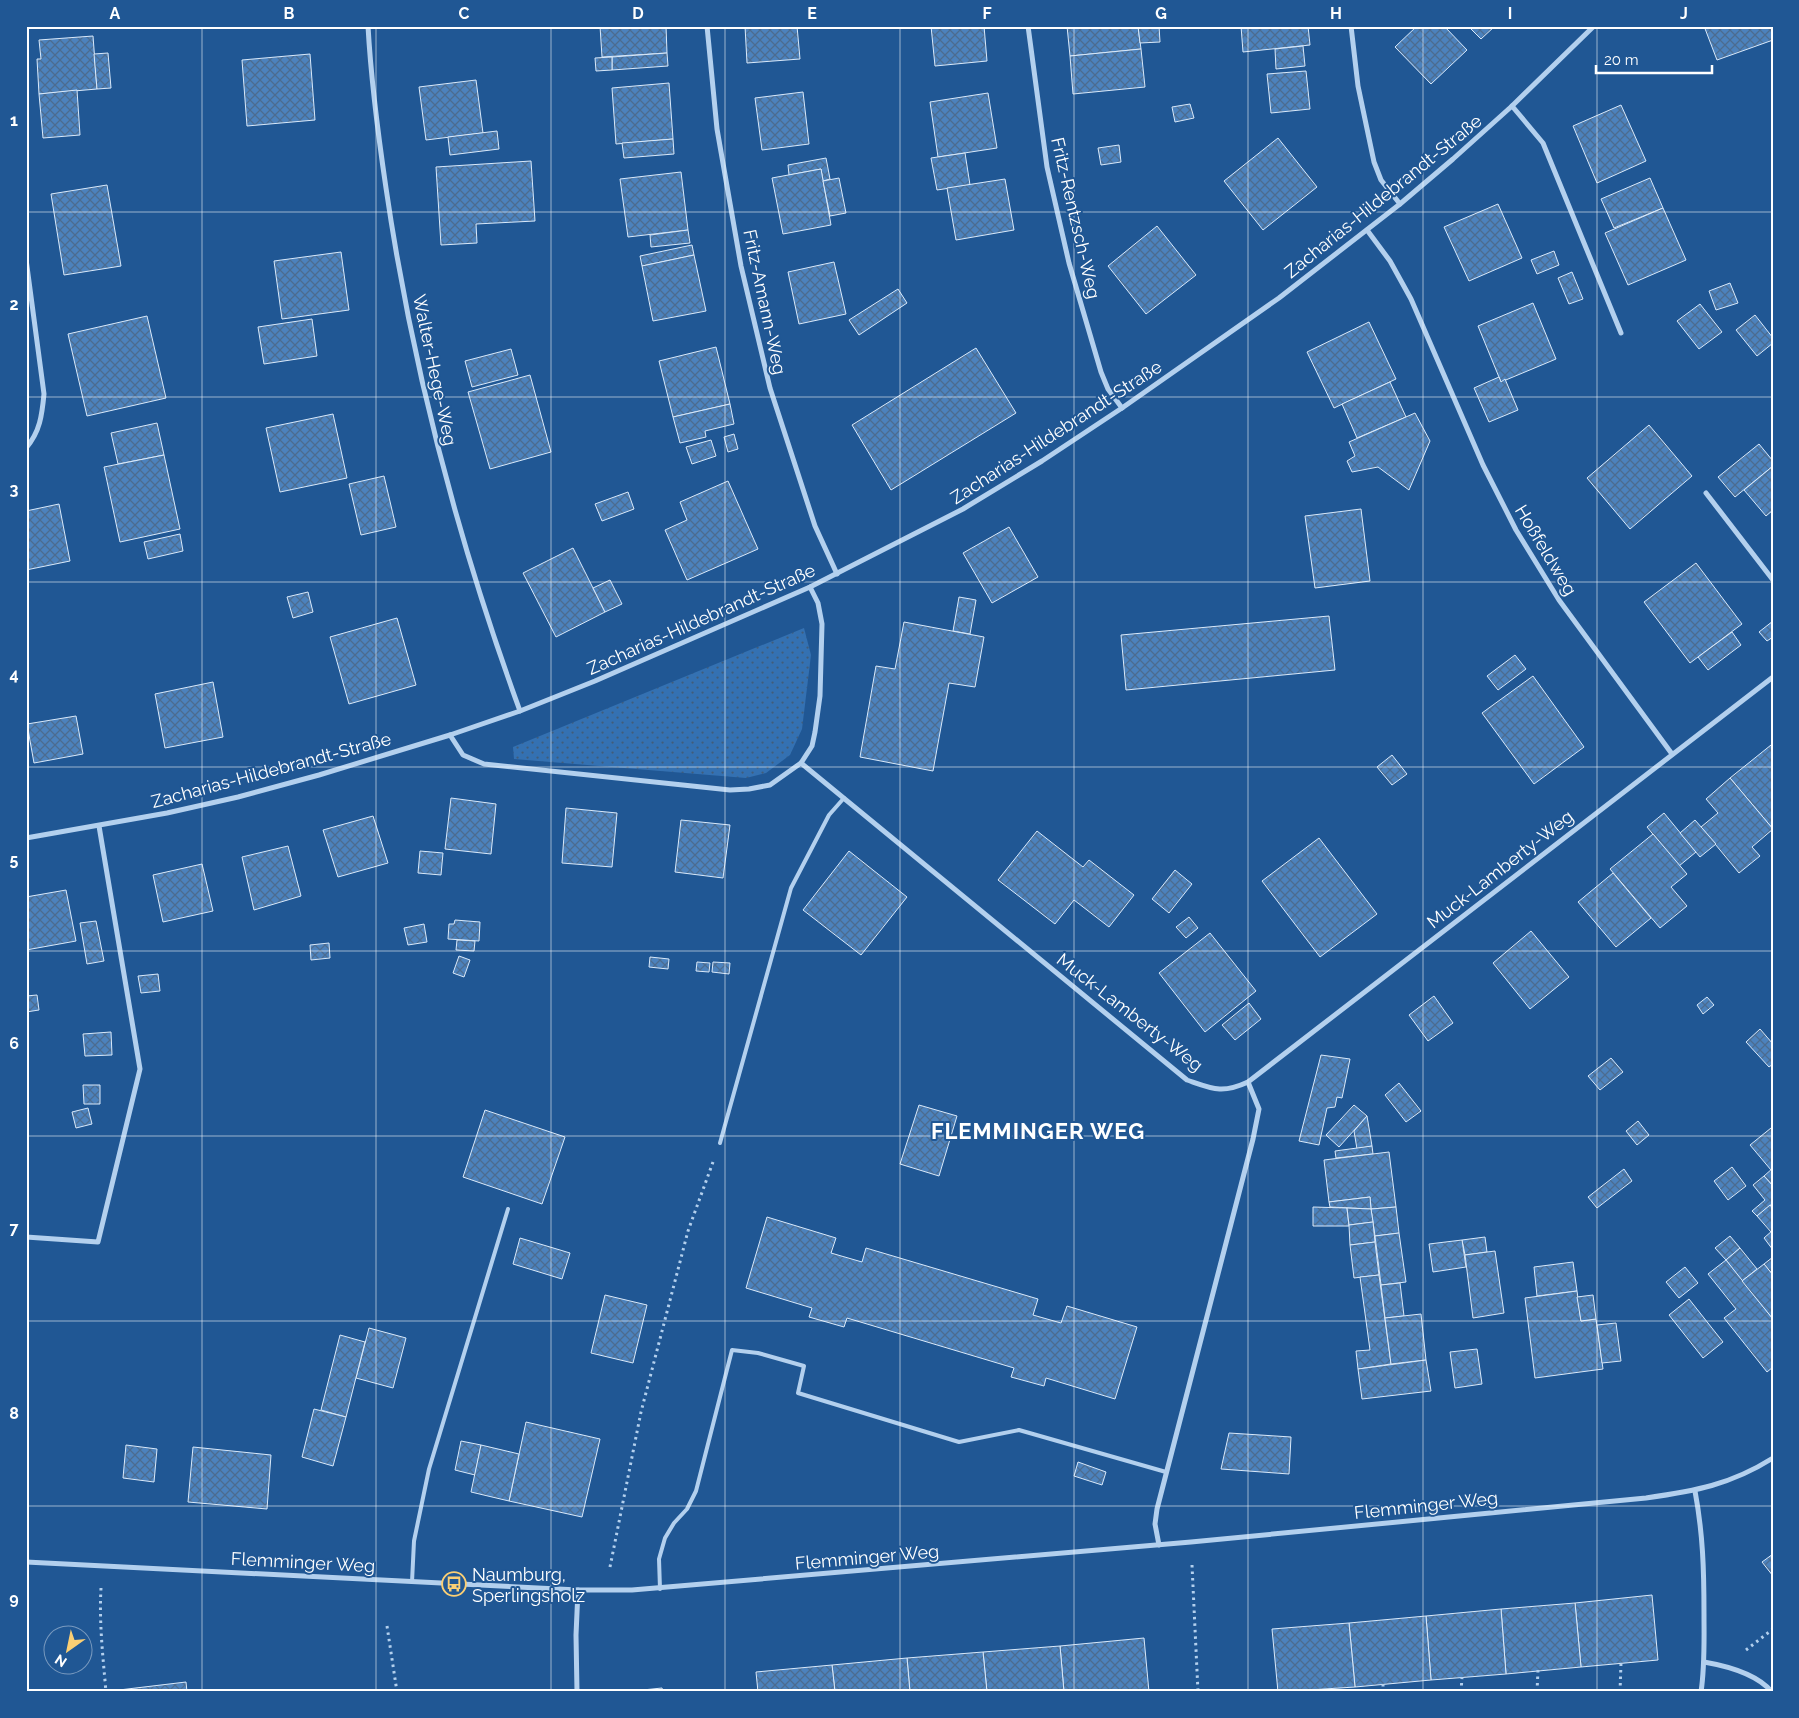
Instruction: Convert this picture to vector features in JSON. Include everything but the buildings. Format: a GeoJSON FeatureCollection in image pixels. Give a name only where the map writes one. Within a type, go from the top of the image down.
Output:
{"type":"FeatureCollection","features":[{"type":"Feature","properties":{"kind":"street","name":"Walter-Hege-Weg"},"geometry":{"type":"LineString","coordinates":[[368,26],[370,60],[392,229],[421,380],[454,508],[498,651],[520,711]]}},
{"type":"Feature","properties":{"kind":"street","name":"Fritz-Amann-Weg"},"geometry":{"type":"LineString","coordinates":[[707,26],[717,129],[741,266],[770,388],[815,526],[837,574]]}},
{"type":"Feature","properties":{"kind":"street","name":"Fritz-Rentzsch-Weg"},"geometry":{"type":"LineString","coordinates":[[1028,26],[1047,167],[1069,263],[1101,372],[1108,389],[1122,408]]}},
{"type":"Feature","properties":{"kind":"street"},"geometry":{"type":"LineString","coordinates":[[1351,26],[1358,86],[1374,162],[1381,180],[1400,204]]}},
{"type":"Feature","properties":{"kind":"street","name":"Zacharias-Hildebrandt-Straße"},"geometry":{"type":"LineString","coordinates":[[26,838],[167,813],[238,797],[319,775],[450,735],[520,711],[612,674],[810,587],[963,509],[1042,462],[1279,298],[1400,204],[1454,159],[1512,106],[1594,26]]}},
{"type":"Feature","properties":{"kind":"street"},"geometry":{"type":"LineString","coordinates":[[1512,106],[1543,143],[1621,333]]}},
{"type":"Feature","properties":{"kind":"street","name":"Hoßfeldweg"},"geometry":{"type":"LineString","coordinates":[[1367,230],[1390,261],[1412,299],[1483,465],[1516,530],[1559,600],[1672,754]]}},
{"type":"Feature","properties":{"kind":"street"},"geometry":{"type":"LineString","coordinates":[[26,259],[44,394],[42,416],[35,438],[26,448]]}},
{"type":"Feature","properties":{"kind":"street"},"geometry":{"type":"LineString","coordinates":[[1706,493],[1773,580]]}},
{"type":"Feature","properties":{"kind":"street"},"geometry":{"type":"LineString","coordinates":[[450,735],[463,754],[484,764],[730,790],[770,785],[800,763],[812,746],[816,732],[820,696],[822,624],[818,604],[810,587]]}},
{"type":"Feature","properties":{"kind":"street"},"geometry":{"type":"LineString","coordinates":[[1672,754],[1773,677]]}},
{"type":"Feature","properties":{"kind":"street","name":"Muck-Lamberty-Weg"},"geometry":{"type":"LineString","coordinates":[[800,763],[1187,1080],[1214,1090],[1233,1089],[1248,1082],[1672,754]]}},
{"type":"Feature","properties":{"kind":"street"},"geometry":{"type":"LineString","coordinates":[[26,1238],[98,1242],[140,1069],[99,826]]}},
{"type":"Feature","properties":{"kind":"street"},"geometry":{"type":"LineString","coordinates":[[1159,1545],[1155,1524],[1166,1472],[1253,1139],[1259,1109],[1248,1082]]}},
{"type":"Feature","properties":{"kind":"street","name":"Flemminger Weg"},"geometry":{"type":"LineString","coordinates":[[26,1562],[578,1590],[660,1588],[1159,1545],[1646,1498],[1695,1491],[1738,1478],[1773,1458]]}},
{"type":"Feature","properties":{"kind":"street"},"geometry":{"type":"LineString","coordinates":[[1695,1491],[1702,1526],[1704,1556],[1704,1662],[1701,1692]]}},
{"type":"Feature","properties":{"kind":"street"},"geometry":{"type":"LineString","coordinates":[[577,1692],[576,1635],[578,1590]]}},
{"type":"Feature","properties":{"kind":"street"},"geometry":{"type":"LineString","coordinates":[[1704,1662],[1725,1666],[1754,1679],[1772,1692]]}},
{"type":"Feature","properties":{"kind":"lane"},"geometry":{"type":"LineString","coordinates":[[720,1143],[792,888],[829,815],[844,798]]}},
{"type":"Feature","properties":{"kind":"lane"},"geometry":{"type":"LineString","coordinates":[[412,1582],[414,1541],[429,1469],[508,1209]]}},
{"type":"Feature","properties":{"kind":"lane"},"geometry":{"type":"LineString","coordinates":[[660,1588],[660,1559],[665,1538],[674,1523],[687,1509],[696,1491],[732,1350],[758,1353],[804,1366],[798,1393],[959,1442],[1019,1430],[1166,1472]]}},
{"type":"Feature","properties":{"kind":"path"},"geometry":{"type":"LineString","coordinates":[[606,1590],[641,1412],[688,1231],[720,1143]]}},
{"type":"Feature","properties":{"kind":"path"},"geometry":{"type":"LineString","coordinates":[[1191,1542],[1198,1692]]}},
{"type":"Feature","properties":{"kind":"path"},"geometry":{"type":"LineString","coordinates":[[102,1566],[100,1610],[106,1692]]}},
{"type":"Feature","properties":{"kind":"path"},"geometry":{"type":"LineString","coordinates":[[387,1626],[397,1692]]}},
{"type":"Feature","properties":{"kind":"path"},"geometry":{"type":"LineString","coordinates":[[1620,1692],[1621,1663]]}},
{"type":"Feature","properties":{"kind":"path"},"geometry":{"type":"LineString","coordinates":[[1537,1692],[1538,1670]]}},
{"type":"Feature","properties":{"kind":"path"},"geometry":{"type":"LineString","coordinates":[[1461,1692],[1462,1677]]}},
{"type":"Feature","properties":{"kind":"path"},"geometry":{"type":"LineString","coordinates":[[1383,1684],[1383,1692]]}},
{"type":"Feature","properties":{"kind":"shaded area"},"geometry":{"type":"Polygon","coordinates":[[[804,628],[811,655],[802,729],[790,755],[766,773],[746,778],[514,759],[513,747],[804,628]]]}},
{"type":"Feature","properties":{"kind":"place","name":"Naumburg, Sperlingsholz"},"geometry":{"type":"Point","coordinates":[454,1584]}},
{"type":"Feature","properties":{"kind":"district","name":"FLEMMINGER WEG"},"geometry":{"type":"Point","coordinates":[1038,1131]}}]}
